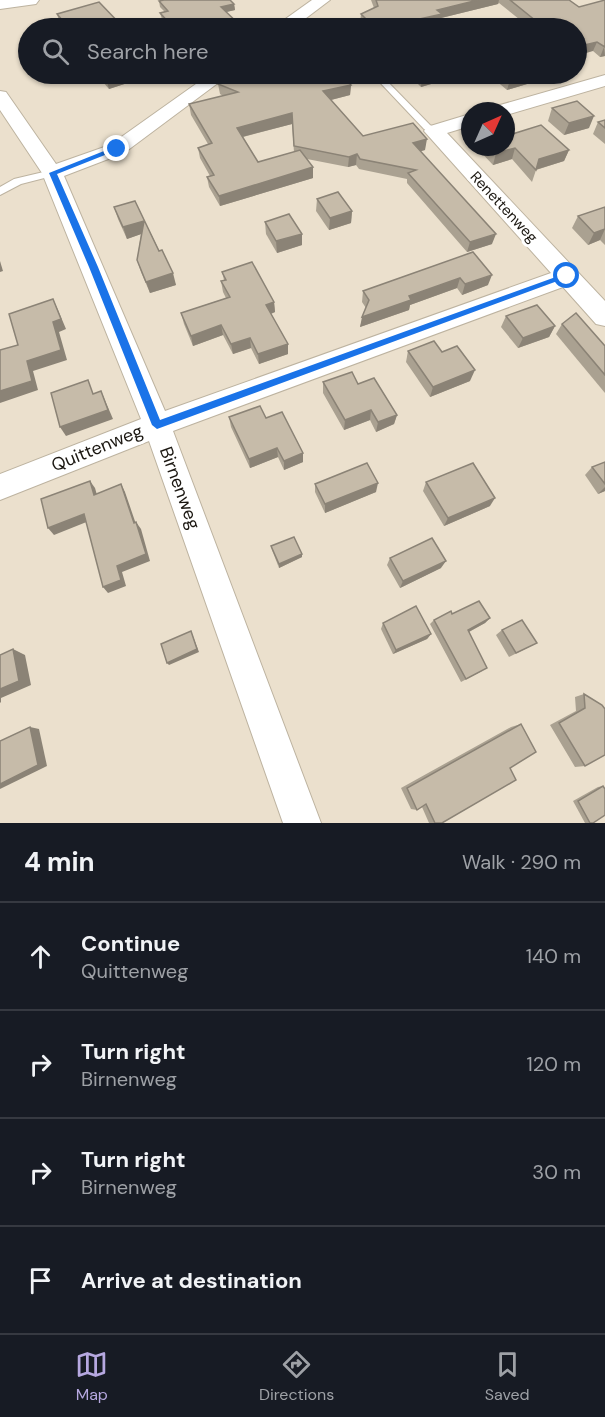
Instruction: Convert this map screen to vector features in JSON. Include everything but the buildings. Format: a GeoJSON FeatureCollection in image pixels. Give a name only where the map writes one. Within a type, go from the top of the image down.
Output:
{"type":"FeatureCollection","features":[{"type":"Feature","properties":{"kind":"street"},"geometry":{"type":"LineString","coordinates":[[0,3],[29,0]]}},
{"type":"Feature","properties":{"kind":"street"},"geometry":{"type":"LineString","coordinates":[[297,18],[322,0]]}},
{"type":"Feature","properties":{"kind":"street"},"geometry":{"type":"LineString","coordinates":[[515,107],[605,80]]}},
{"type":"Feature","properties":{"kind":"street"},"geometry":{"type":"LineString","coordinates":[[52,173],[117,149],[207,84]]}},
{"type":"Feature","properties":{"kind":"street","name":"Birnenweg"},"geometry":{"type":"LineString","coordinates":[[0,96],[52,173],[93,267],[157,425],[302,823]]}},
{"type":"Feature","properties":{"kind":"street"},"geometry":{"type":"LineString","coordinates":[[434,131],[461,123]]}},
{"type":"Feature","properties":{"kind":"street","name":"Renettenweg"},"geometry":{"type":"LineString","coordinates":[[434,131],[605,317]]}},
{"type":"Feature","properties":{"kind":"street","name":"Quittenweg"},"geometry":{"type":"LineString","coordinates":[[0,487],[157,425],[567,276]]}},
{"type":"Feature","properties":{"kind":"lane","name":"Renettenweg"},"geometry":{"type":"LineString","coordinates":[[386,84],[427,127],[434,131]]}},
{"type":"Feature","properties":{"kind":"lane"},"geometry":{"type":"LineString","coordinates":[[0,192],[18,182],[52,173]]}},
{"type":"Feature","properties":{"kind":"route"},"geometry":{"type":"LineString","coordinates":[[117,149],[52,173],[157,425],[567,276]]}}]}
